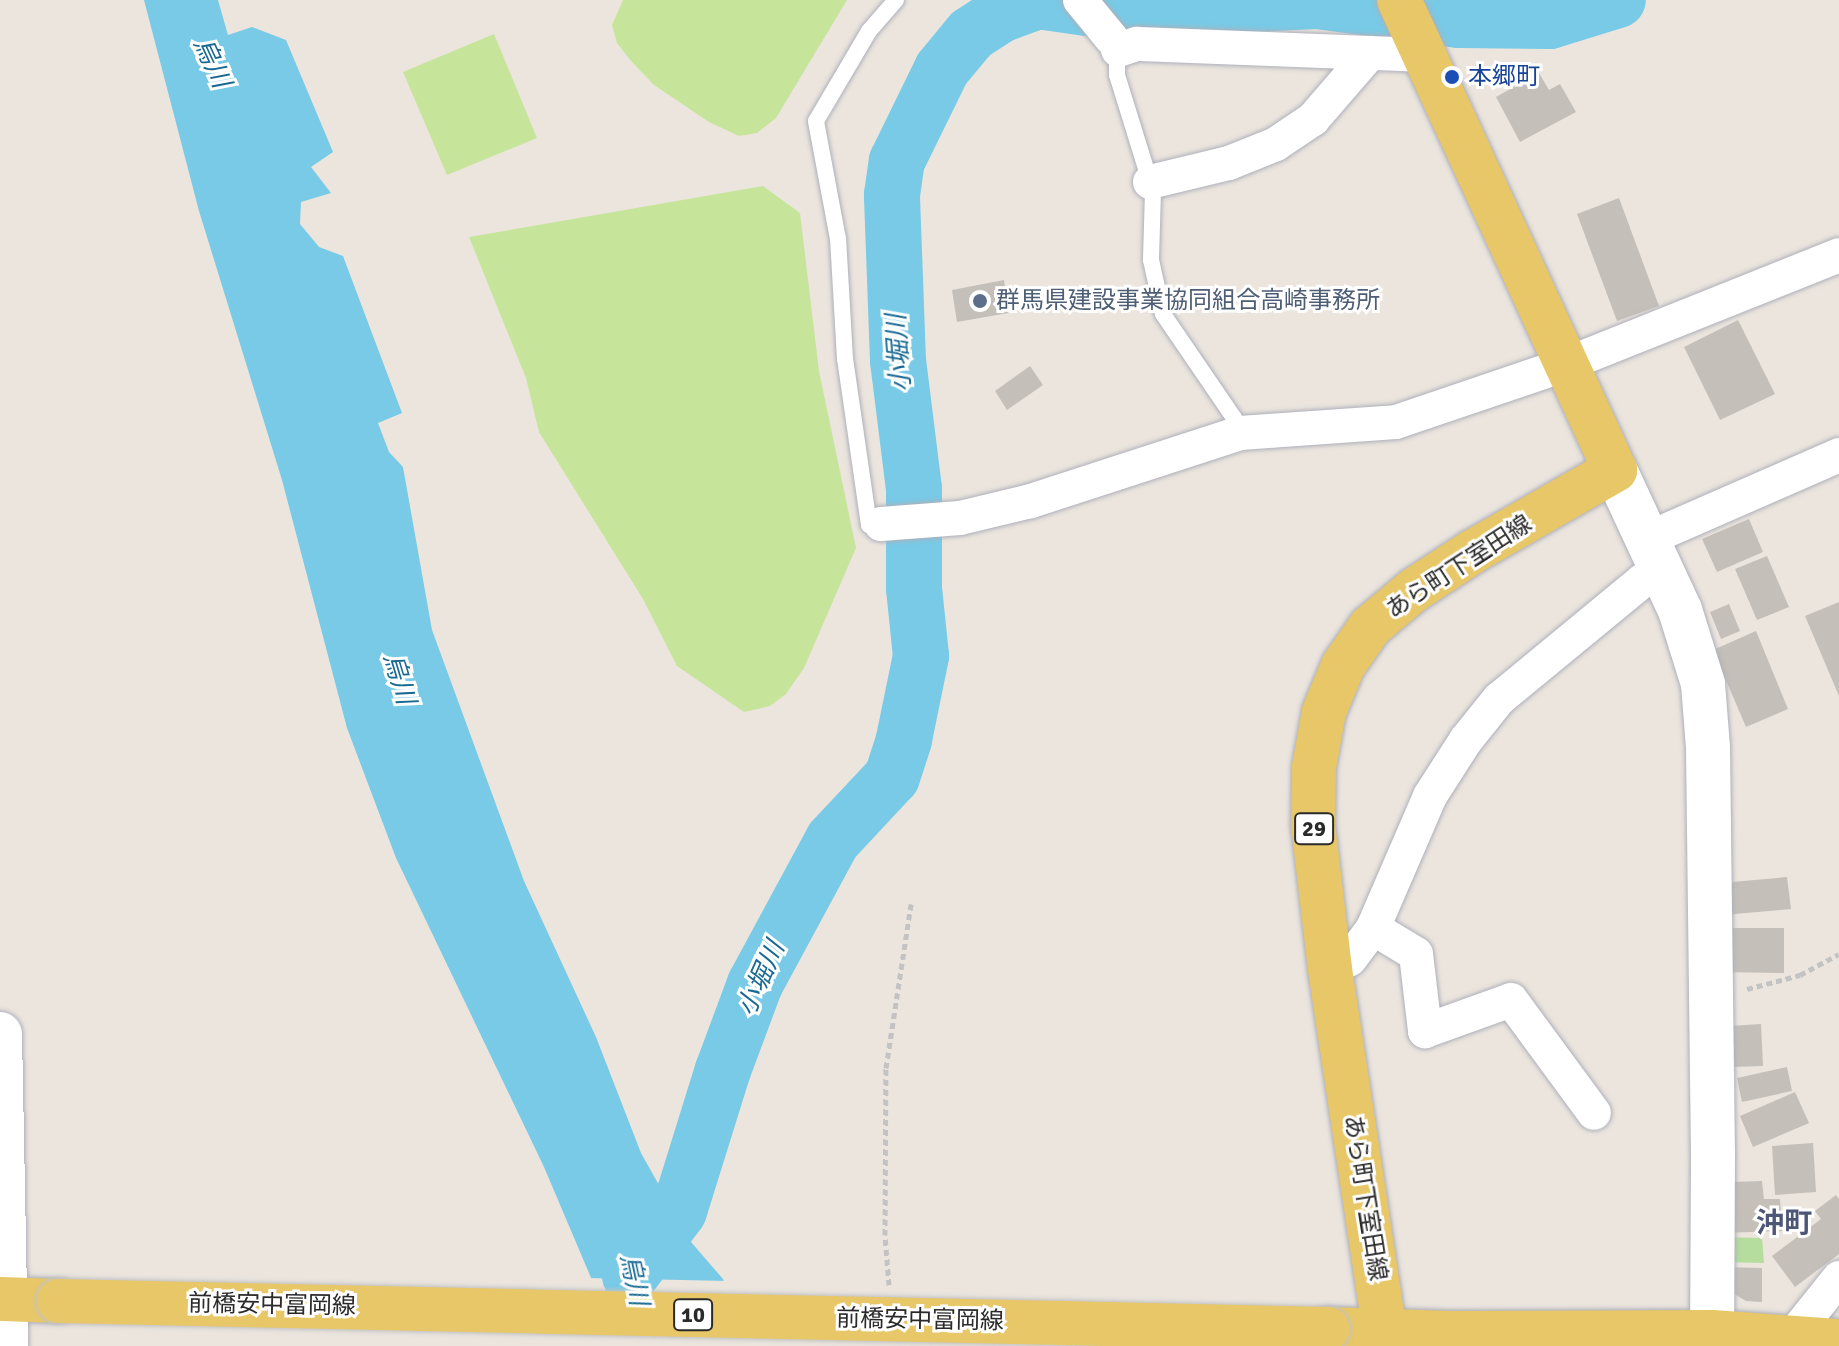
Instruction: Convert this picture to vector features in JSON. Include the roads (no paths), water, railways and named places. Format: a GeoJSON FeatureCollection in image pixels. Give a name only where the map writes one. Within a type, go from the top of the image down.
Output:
{"type":"FeatureCollection","features":[{"type":"Feature","properties":{"kind":"main road"},"geometry":{"type":"LineString","coordinates":[[1413,31],[1615,470]]}},
{"type":"Feature","properties":{"kind":"main road","name":"あら町下室田線"},"geometry":{"type":"LineString","coordinates":[[1386,1338],[1330,969],[1313,825],[1314,767],[1324,712],[1343,666],[1370,627],[1414,590],[1472,552],[1615,470]]}},
{"type":"Feature","properties":{"kind":"main road","name":"前橋安中富岡線"},"geometry":{"type":"LineString","coordinates":[[2,1299],[1328,1329],[1386,1338],[1816,1341]]}},
{"type":"Feature","properties":{"kind":"street"},"geometry":{"type":"LineString","coordinates":[[1080,0],[1115,44],[1370,53]]}},
{"type":"Feature","properties":{"kind":"street"},"geometry":{"type":"LineString","coordinates":[[1150,182],[1229,163],[1276,144],[1313,119],[1370,53],[1413,31]]}},
{"type":"Feature","properties":{"kind":"street"},"geometry":{"type":"LineString","coordinates":[[881,524],[960,518],[1031,501],[1240,433],[1396,422],[1567,364],[1839,255]]}},
{"type":"Feature","properties":{"kind":"street"},"geometry":{"type":"LineString","coordinates":[[1330,969],[1350,959],[1373,928],[1430,796],[1466,740],[1499,699],[1642,581],[1654,555],[1839,455]]}},
{"type":"Feature","properties":{"kind":"street"},"geometry":{"type":"LineString","coordinates":[[1615,470],[1680,610],[1703,684],[1708,748],[1712,1339]]}},
{"type":"Feature","properties":{"kind":"street"},"geometry":{"type":"LineString","coordinates":[[1373,928],[1416,954],[1425,1031],[1511,1000],[1594,1113]]}},
{"type":"Feature","properties":{"kind":"street"},"geometry":{"type":"LineString","coordinates":[[0,1034],[2,1299],[6,1346]]}},
{"type":"Feature","properties":{"kind":"street"},"geometry":{"type":"LineString","coordinates":[[1816,1341],[1839,1278]]}},
{"type":"Feature","properties":{"kind":"lane"},"geometry":{"type":"LineString","coordinates":[[881,524],[869,525],[845,359],[838,239],[816,121],[869,31],[896,0]]}},
{"type":"Feature","properties":{"kind":"lane"},"geometry":{"type":"LineString","coordinates":[[1115,44],[1117,75],[1153,191],[1151,260],[1163,314],[1234,418],[1240,433]]}},
{"type":"Feature","properties":{"kind":"water","name":"烏川"},"geometry":{"type":"Polygon","coordinates":[[[144,0],[218,0],[228,35],[252,27],[286,40],[333,152],[311,167],[331,193],[301,202],[300,224],[319,247],[343,256],[402,413],[378,423],[389,452],[403,467],[432,630],[524,881],[596,1037],[641,1153],[691,1242],[723,1279],[750,1346],[617,1339],[544,1167],[396,858],[347,728],[282,480],[199,211],[144,0]]]}},
{"type":"Feature","properties":{"kind":"waterway","name":"小堀川"},"geometry":{"type":"LineString","coordinates":[[630,1276],[679,1211],[723,1070],[755,984],[833,840],[892,777],[904,739],[921,656],[914,588],[914,489],[898,361],[892,195],[897,161],[942,69],[971,34],[1000,15],[1038,1],[1107,11],[1317,1],[1459,20],[1550,21],[1618,0]]}},
{"type":"Feature","properties":{"kind":"place","name":"本郷町"},"geometry":{"type":"Point","coordinates":[1452,77]}},
{"type":"Feature","properties":{"kind":"place","name":"群馬県建設事業協同組合高崎事務所"},"geometry":{"type":"Point","coordinates":[980,301]}},
{"type":"Feature","properties":{"kind":"district","name":"沖町"},"geometry":{"type":"Point","coordinates":[1784,1223]}}]}
